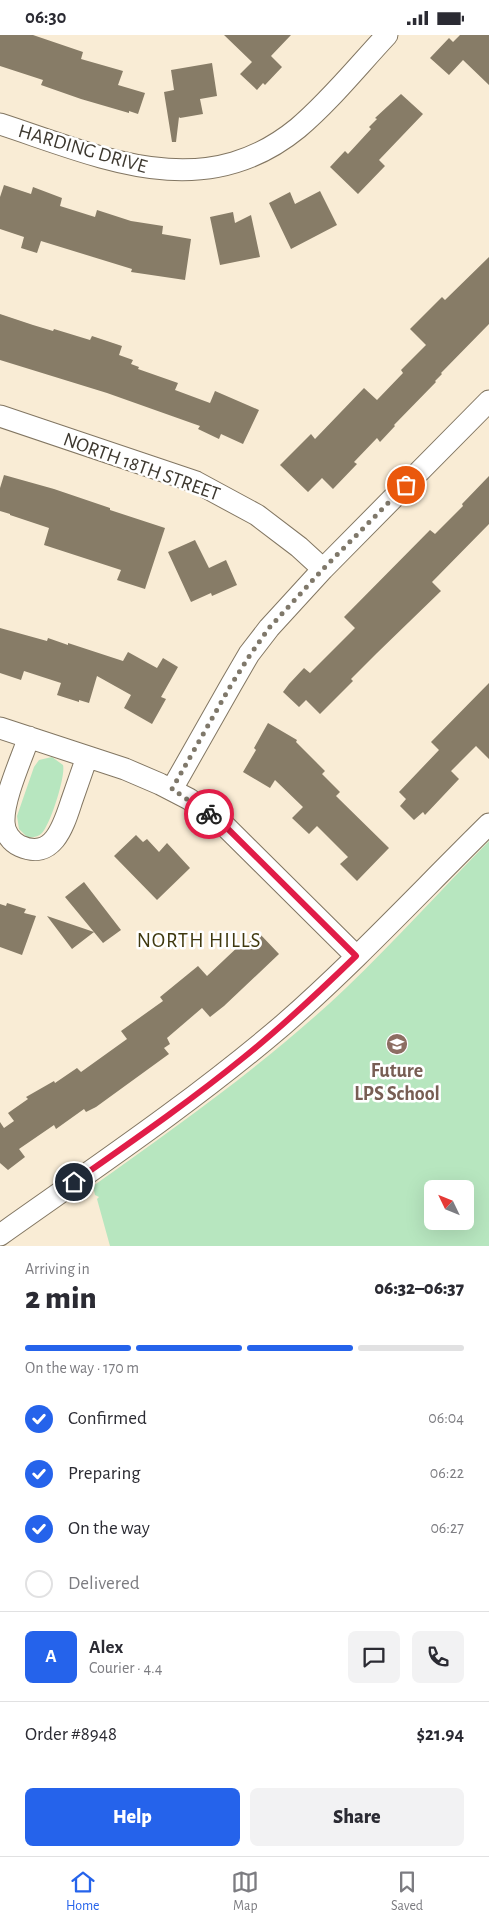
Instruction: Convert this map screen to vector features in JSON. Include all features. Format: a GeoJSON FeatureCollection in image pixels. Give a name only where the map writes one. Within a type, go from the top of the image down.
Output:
{"type":"FeatureCollection","features":[{"type":"Feature","properties":{"kind":"street","name":"HARDING DRIVE"},"geometry":{"type":"LineString","coordinates":[[0,124],[117,162],[174,171],[205,170],[219,167],[246,158],[273,145],[298,128],[387,35]]}},
{"type":"Feature","properties":{"kind":"street"},"geometry":{"type":"LineString","coordinates":[[172,789],[250,655],[269,628],[323,569],[489,401]]}},
{"type":"Feature","properties":{"kind":"street","name":"NORTH 18TH STREET"},"geometry":{"type":"LineString","coordinates":[[0,416],[196,482],[257,515],[299,547],[323,569]]}},
{"type":"Feature","properties":{"kind":"street"},"geometry":{"type":"LineString","coordinates":[[0,728],[125,769],[172,789],[223,824],[356,956]]}},
{"type":"Feature","properties":{"kind":"street"},"geometry":{"type":"LineString","coordinates":[[29,737],[4,811],[4,825],[7,835],[16,844],[26,848],[37,849],[48,846],[57,838],[63,827],[87,757]]}},
{"type":"Feature","properties":{"kind":"street"},"geometry":{"type":"LineString","coordinates":[[0,1235],[200,1091],[284,1024],[356,956],[489,823]]}},
{"type":"Feature","properties":{"kind":"green space"},"geometry":{"type":"Polygon","coordinates":[[[52,757],[63,765],[57,800],[42,833],[35,837],[27,837],[19,829],[17,816],[34,767],[39,760],[52,757]]]}},
{"type":"Feature","properties":{"kind":"green space","name":"Future LPS School"},"geometry":{"type":"Polygon","coordinates":[[[489,841],[489,1246],[110,1246],[97,1199],[99,1197],[95,1195],[93,1186],[223,1091],[286,1041],[317,1015],[382,952],[489,841]]]}},
{"type":"Feature","properties":{"kind":"building"},"geometry":{"type":"Polygon","coordinates":[[[0,35],[33,35],[83,52],[81,59],[123,71],[118,85],[145,93],[138,114],[81,99],[41,85],[43,80],[0,66],[0,35]]]}},
{"type":"Feature","properties":{"kind":"building"},"geometry":{"type":"Polygon","coordinates":[[[224,35],[291,35],[271,56],[282,67],[265,85],[263,83],[257,90],[240,74],[252,62],[224,35]]]}},
{"type":"Feature","properties":{"kind":"building"},"geometry":{"type":"Polygon","coordinates":[[[460,35],[489,35],[489,85],[463,60],[449,75],[430,58],[449,38],[453,42],[460,35]]]}},
{"type":"Feature","properties":{"kind":"building"},"geometry":{"type":"Polygon","coordinates":[[[212,63],[217,96],[200,99],[203,114],[179,117],[176,142],[172,142],[164,92],[174,90],[171,70],[212,63]]]}},
{"type":"Feature","properties":{"kind":"building"},"geometry":{"type":"Polygon","coordinates":[[[401,94],[423,114],[379,160],[385,166],[358,194],[330,167],[345,151],[348,154],[371,129],[369,127],[377,119],[375,118],[401,94]]]}},
{"type":"Feature","properties":{"kind":"building"},"geometry":{"type":"Polygon","coordinates":[[[4,185],[31,194],[33,187],[62,198],[60,206],[95,217],[97,210],[131,221],[163,226],[162,234],[191,239],[185,280],[131,272],[132,269],[41,241],[37,253],[21,248],[24,237],[0,229],[0,197],[4,185]]]}},
{"type":"Feature","properties":{"kind":"building"},"geometry":{"type":"Polygon","coordinates":[[[320,191],[337,225],[291,249],[269,203],[290,192],[295,204],[320,191]]]}},
{"type":"Feature","properties":{"kind":"building"},"geometry":{"type":"Polygon","coordinates":[[[233,212],[235,223],[251,215],[260,257],[220,265],[210,217],[233,212]]]}},
{"type":"Feature","properties":{"kind":"building"},"geometry":{"type":"Polygon","coordinates":[[[489,257],[489,324],[441,373],[436,382],[380,442],[377,438],[354,462],[357,464],[333,489],[322,478],[308,492],[280,465],[311,434],[315,439],[364,388],[377,400],[403,373],[401,370],[426,345],[410,329],[442,297],[445,300],[489,257]]]}},
{"type":"Feature","properties":{"kind":"building"},"geometry":{"type":"Polygon","coordinates":[[[0,314],[53,331],[54,329],[90,340],[92,336],[122,346],[119,355],[133,360],[131,364],[139,367],[138,369],[178,383],[175,390],[210,403],[215,391],[259,410],[243,444],[221,434],[219,439],[198,429],[200,426],[107,393],[0,360],[0,314]]]}},
{"type":"Feature","properties":{"kind":"building"},"geometry":{"type":"Polygon","coordinates":[[[4,475],[54,489],[165,528],[145,589],[117,580],[121,570],[44,545],[49,528],[0,511],[0,488],[4,475]]]}},
{"type":"Feature","properties":{"kind":"building"},"geometry":{"type":"Polygon","coordinates":[[[489,476],[489,524],[432,582],[441,591],[351,679],[353,681],[320,714],[306,700],[299,707],[283,692],[304,668],[310,673],[355,628],[344,617],[430,530],[435,534],[489,476]]]}},
{"type":"Feature","properties":{"kind":"building"},"geometry":{"type":"Polygon","coordinates":[[[195,540],[209,568],[226,560],[237,585],[212,596],[211,593],[191,602],[168,552],[195,540]]]}},
{"type":"Feature","properties":{"kind":"building"},"geometry":{"type":"Polygon","coordinates":[[[0,628],[47,641],[48,638],[68,645],[68,643],[123,661],[128,652],[157,668],[163,658],[178,667],[161,697],[166,699],[152,724],[124,708],[131,695],[97,676],[89,703],[57,695],[61,683],[24,671],[21,680],[0,673],[0,628]]]}},
{"type":"Feature","properties":{"kind":"building"},"geometry":{"type":"Polygon","coordinates":[[[489,683],[489,759],[476,746],[451,771],[459,779],[425,815],[423,812],[414,820],[400,806],[406,799],[399,792],[439,750],[431,742],[489,683]]]}},
{"type":"Feature","properties":{"kind":"building"},"geometry":{"type":"Polygon","coordinates":[[[268,723],[297,740],[296,742],[325,771],[322,774],[340,792],[336,796],[389,848],[357,881],[340,864],[348,857],[317,826],[309,834],[292,818],[303,807],[275,780],[270,788],[243,772],[256,750],[254,748],[268,723]]]}},
{"type":"Feature","properties":{"kind":"building"},"geometry":{"type":"Polygon","coordinates":[[[136,835],[143,842],[147,839],[159,852],[167,843],[190,868],[157,900],[114,856],[136,835]]]}},
{"type":"Feature","properties":{"kind":"building"},"geometry":{"type":"Polygon","coordinates":[[[84,882],[121,930],[103,943],[65,897],[84,882]]]}},
{"type":"Feature","properties":{"kind":"building"},"geometry":{"type":"Polygon","coordinates":[[[7,903],[26,909],[24,913],[36,916],[22,955],[0,947],[0,904],[6,906],[7,903]]]}},
{"type":"Feature","properties":{"kind":"building"},"geometry":{"type":"Polygon","coordinates":[[[47,916],[94,932],[72,949],[47,916]]]}},
{"type":"Feature","properties":{"kind":"building"},"geometry":{"type":"Polygon","coordinates":[[[259,933],[279,954],[224,1006],[210,1017],[202,1008],[167,1038],[170,1044],[164,1048],[169,1054],[96,1107],[86,1112],[84,1109],[56,1129],[54,1125],[19,1149],[25,1157],[8,1170],[0,1163],[0,1122],[4,1128],[14,1121],[8,1113],[28,1099],[26,1097],[54,1081],[55,1083],[77,1068],[81,1072],[127,1039],[121,1031],[163,1001],[160,997],[198,966],[207,976],[242,943],[245,946],[259,933]]]}},
{"type":"Feature","properties":{"kind":"way so far"},"geometry":{"type":"LineString","coordinates":[[209,814],[172,789],[231,685],[269,628],[323,569],[406,485]]}},
{"type":"Feature","properties":{"kind":"place","name":"Future LPS School"},"geometry":{"type":"Point","coordinates":[397,1044]}},
{"type":"Feature","properties":{"kind":"district","name":"NORTH HILLS"},"geometry":{"type":"Point","coordinates":[199,940]}},
{"type":"Feature","properties":{"kind":"route"},"geometry":{"type":"LineString","coordinates":[[74,1182],[243,1058],[284,1024],[356,956],[223,824],[209,814]]}}]}
